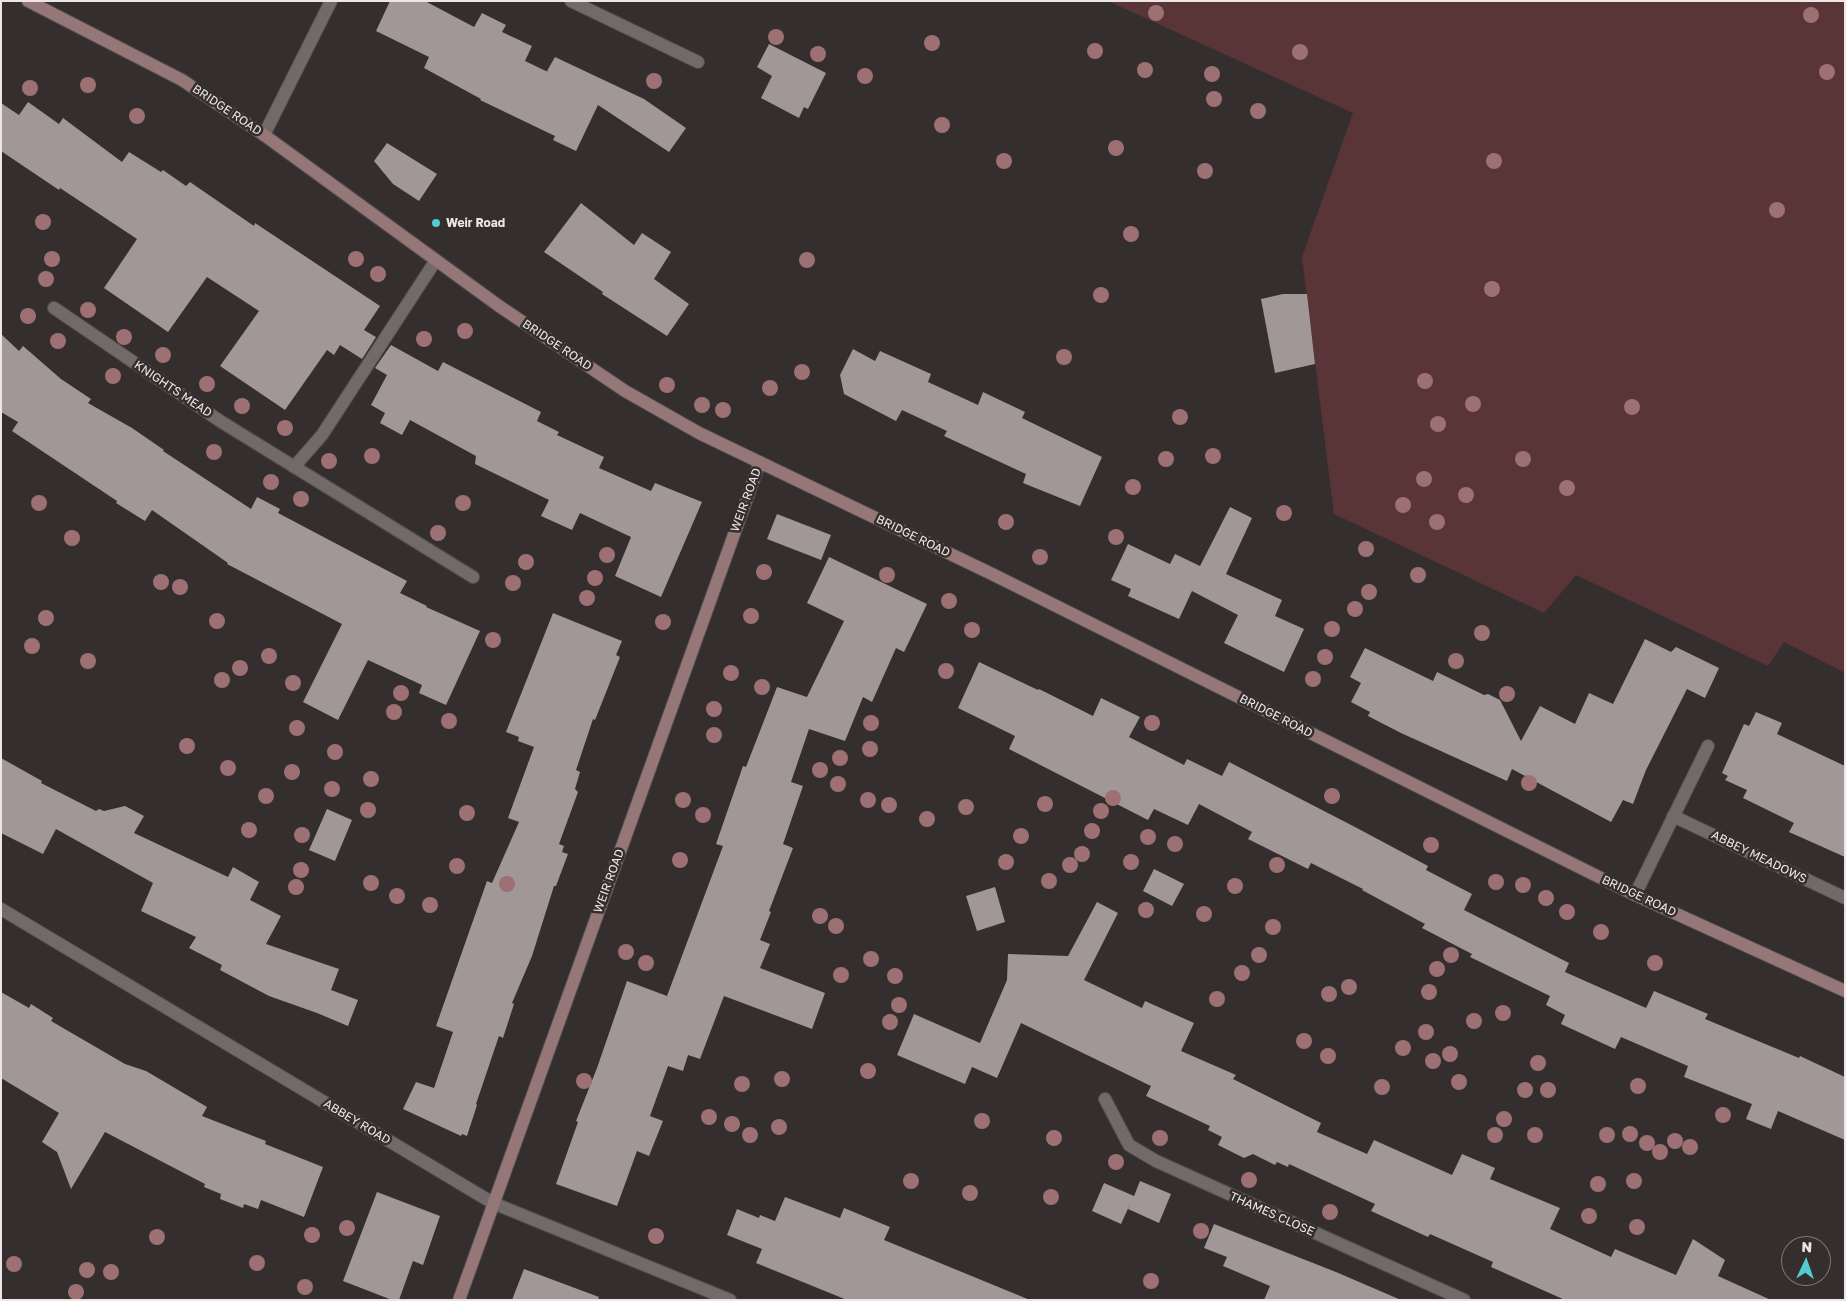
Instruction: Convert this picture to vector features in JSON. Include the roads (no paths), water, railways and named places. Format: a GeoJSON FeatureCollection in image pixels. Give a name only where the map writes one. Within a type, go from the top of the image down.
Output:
{"type":"FeatureCollection","features":[{"type":"Feature","properties":{"kind":"main road","name":"BRIDGE ROAD"},"geometry":{"type":"LineString","coordinates":[[28,1],[182,80],[264,135],[499,306],[625,391],[700,434],[994,575],[1635,895],[1845,990]]}},
{"type":"Feature","properties":{"kind":"main road","name":"WEIR ROAD"},"geometry":{"type":"LineString","coordinates":[[459,1300],[492,1203],[760,462]]}},
{"type":"Feature","properties":{"kind":"street"},"geometry":{"type":"LineString","coordinates":[[264,135],[331,1]]}},
{"type":"Feature","properties":{"kind":"street"},"geometry":{"type":"LineString","coordinates":[[571,1],[698,62]]}},
{"type":"Feature","properties":{"kind":"street"},"geometry":{"type":"LineString","coordinates":[[294,467],[322,435],[436,260]]}},
{"type":"Feature","properties":{"kind":"street","name":"KNIGHTS MEAD"},"geometry":{"type":"LineString","coordinates":[[54,308],[220,421],[473,577]]}},
{"type":"Feature","properties":{"kind":"street"},"geometry":{"type":"LineString","coordinates":[[1635,895],[1708,746]]}},
{"type":"Feature","properties":{"kind":"street","name":"ABBEY MEADOWS"},"geometry":{"type":"LineString","coordinates":[[1673,816],[1845,898]]}},
{"type":"Feature","properties":{"kind":"street","name":"ABBEY ROAD"},"geometry":{"type":"LineString","coordinates":[[1,909],[492,1203],[730,1300]]}},
{"type":"Feature","properties":{"kind":"street","name":"THAMES CLOSE"},"geometry":{"type":"LineString","coordinates":[[1105,1099],[1129,1145],[1156,1161],[1464,1300]]}},
{"type":"Feature","properties":{"kind":"place","name":"Weir Road"},"geometry":{"type":"Point","coordinates":[436,223]}}]}
